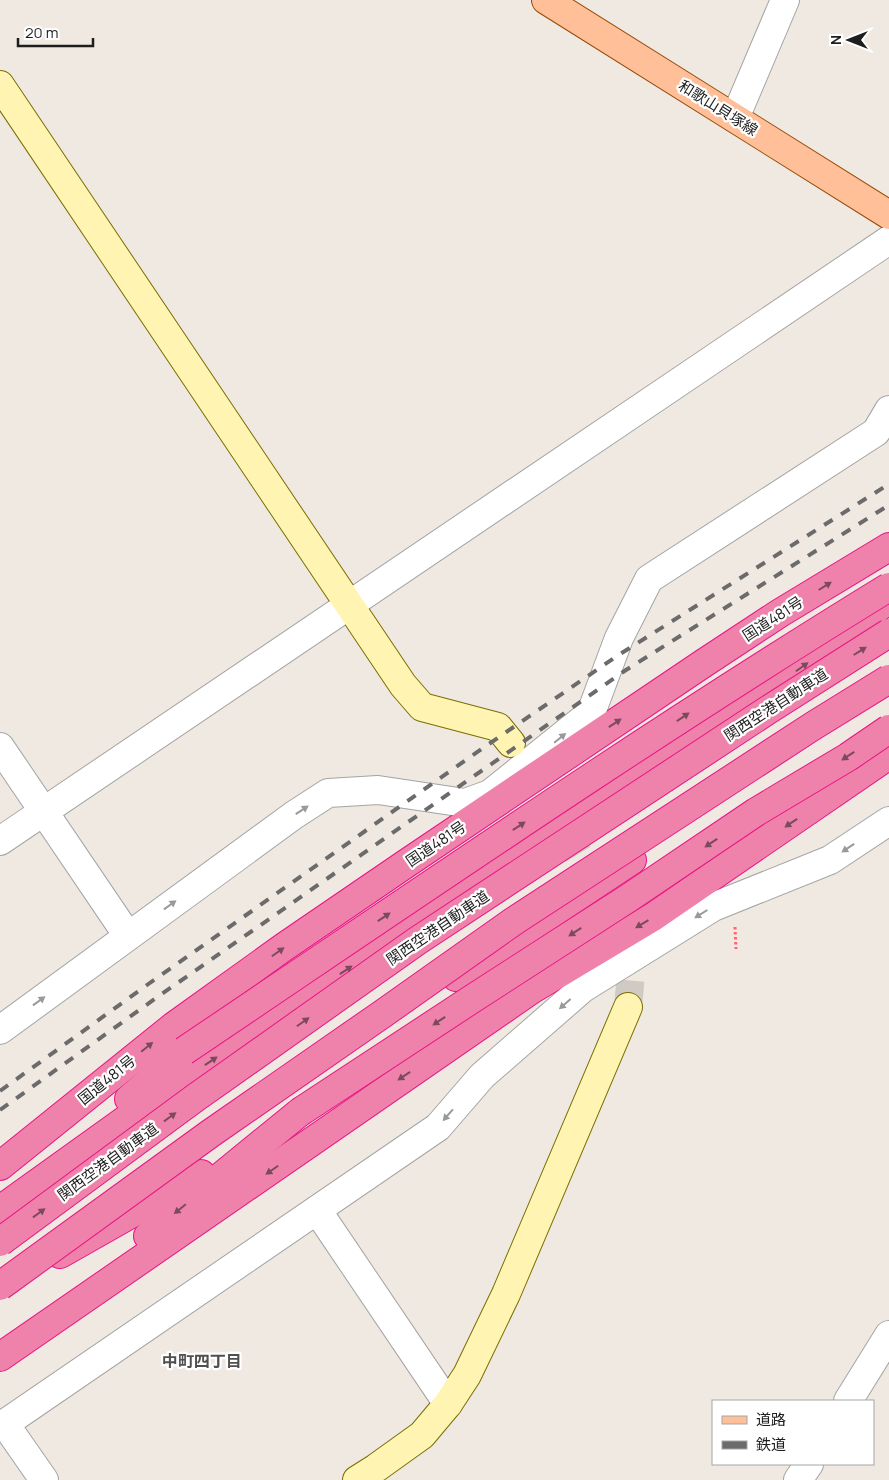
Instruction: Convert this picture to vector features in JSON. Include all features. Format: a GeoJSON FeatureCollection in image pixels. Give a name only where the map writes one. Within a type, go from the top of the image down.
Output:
{"type":"FeatureCollection","features":[{"type":"Feature","properties":{"kind":"highway","name":"国道481号"},"geometry":{"type":"LineString","coordinates":[[0,1166],[174,1026],[284,948],[704,663],[780,613],[889,547]]}},
{"type":"Feature","properties":{"kind":"highway"},"geometry":{"type":"LineString","coordinates":[[0,1171],[184,1051],[737,682],[889,587]]}},
{"type":"Feature","properties":{"kind":"highway"},"geometry":{"type":"LineString","coordinates":[[0,1209],[138,1111],[498,867],[652,770],[806,664],[889,599]]}},
{"type":"Feature","properties":{"kind":"highway","name":"関西空港自動車道"},"geometry":{"type":"LineString","coordinates":[[0,1242],[187,1104],[417,941],[768,710],[889,634]]}},
{"type":"Feature","properties":{"kind":"highway"},"geometry":{"type":"LineString","coordinates":[[0,1286],[211,1133],[514,921],[813,726],[889,679]]}},
{"type":"Feature","properties":{"kind":"highway"},"geometry":{"type":"LineString","coordinates":[[0,1296],[265,1105],[658,843],[889,692]]}},
{"type":"Feature","properties":{"kind":"highway"},"geometry":{"type":"LineString","coordinates":[[46,1262],[189,1182],[300,1112],[627,899],[756,812],[848,757],[889,729]]}},
{"type":"Feature","properties":{"kind":"highway"},"geometry":{"type":"LineString","coordinates":[[0,1356],[531,990],[653,917],[889,755]]}},
{"type":"Feature","properties":{"kind":"highway"},"geometry":{"type":"LineString","coordinates":[[0,1209],[184,1051]]}},
{"type":"Feature","properties":{"kind":"highway"},"geometry":{"type":"LineString","coordinates":[[0,1356],[300,1112]]}},
{"type":"Feature","properties":{"kind":"main road","name":"和歌山貝塚線"},"geometry":{"type":"LineString","coordinates":[[547,0],[889,215]]}},
{"type":"Feature","properties":{"kind":"street"},"geometry":{"type":"LineString","coordinates":[[734,118],[786,0]]}},
{"type":"Feature","properties":{"kind":"street"},"geometry":{"type":"LineString","coordinates":[[0,85],[402,685],[422,706],[498,727],[511,743]]}},
{"type":"Feature","properties":{"kind":"street"},"geometry":{"type":"LineString","coordinates":[[0,841],[889,240]]}},
{"type":"Feature","properties":{"kind":"street"},"geometry":{"type":"LineString","coordinates":[[0,1030],[294,815],[328,793],[378,790],[465,803],[490,794],[591,713],[619,638],[649,579],[876,432],[889,410]]}},
{"type":"Feature","properties":{"kind":"street"},"geometry":{"type":"LineString","coordinates":[[0,747],[128,936]]}},
{"type":"Feature","properties":{"kind":"street"},"geometry":{"type":"LineString","coordinates":[[44,1480],[3,1425],[438,1127],[482,1076],[583,988],[713,907],[830,860],[889,821]]}},
{"type":"Feature","properties":{"kind":"street"},"geometry":{"type":"LineString","coordinates":[[357,1480],[422,1435],[448,1404],[466,1375],[506,1294],[628,1007]]}},
{"type":"Feature","properties":{"kind":"street"},"geometry":{"type":"LineString","coordinates":[[317,1210],[448,1404]]}},
{"type":"Feature","properties":{"kind":"street"},"geometry":{"type":"LineString","coordinates":[[849,1400],[889,1335]]}},
{"type":"Feature","properties":{"kind":"street"},"geometry":{"type":"LineString","coordinates":[[798,1480],[808,1465]]}},
{"type":"Feature","properties":{"kind":"tunnel"},"geometry":{"type":"LineString","coordinates":[[521,758],[628,938],[631,974],[628,1007]]}},
{"type":"Feature","properties":{"kind":"railway"},"geometry":{"type":"LineString","coordinates":[[0,1091],[470,757],[617,656],[889,484]]}},
{"type":"Feature","properties":{"kind":"railway"},"geometry":{"type":"LineString","coordinates":[[0,1110],[156,998],[626,670],[889,505]]}},
{"type":"Feature","properties":{"kind":"district","name":"中町四丁目"},"geometry":{"type":"Point","coordinates":[202,1361]}}]}
